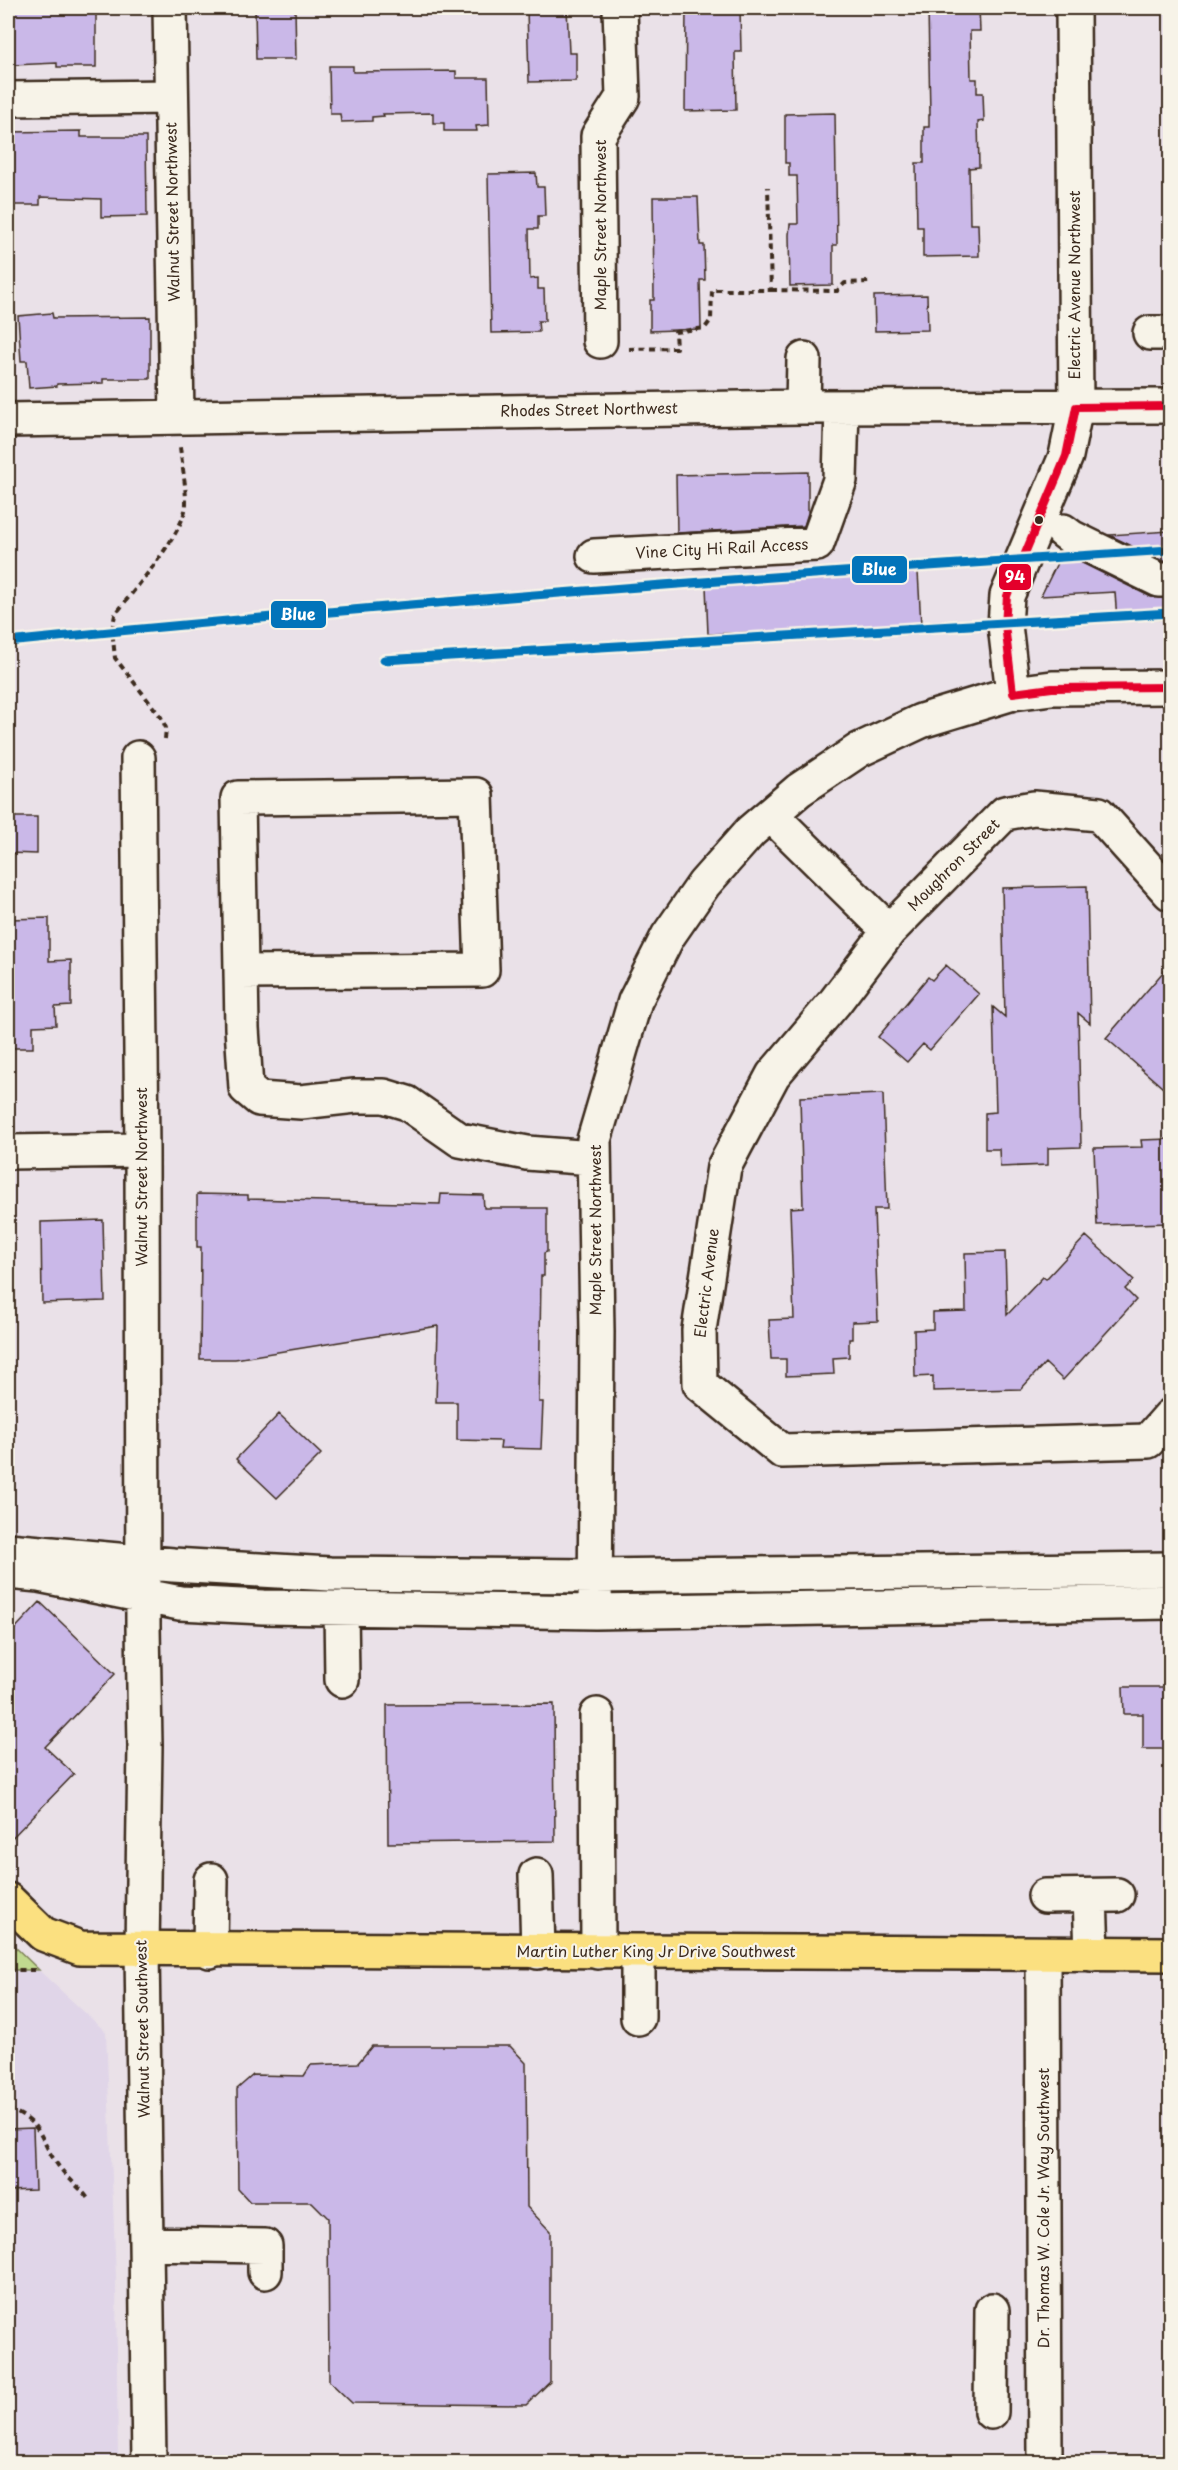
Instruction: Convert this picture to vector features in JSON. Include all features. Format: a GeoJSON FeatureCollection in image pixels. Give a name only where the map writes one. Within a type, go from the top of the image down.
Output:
{"type":"FeatureCollection","features":[{"type":"Feature","properties":{"kind":"main road","name":"Martin Luther King Jr Drive Southwest"},"geometry":{"type":"LineString","coordinates":[[8,1900],[43,1934],[80,1948],[210,1951],[1170,1954]]}},
{"type":"Feature","properties":{"kind":"street","name":"Walnut Street Northwest"},"geometry":{"type":"LineString","coordinates":[[170,8],[177,417]]}},
{"type":"Feature","properties":{"kind":"street","name":"Maple Street Northwest"},"geometry":{"type":"LineString","coordinates":[[616,345],[598,136],[622,97],[620,8]]}},
{"type":"Feature","properties":{"kind":"street","name":"Electric Avenue Northwest"},"geometry":{"type":"LineString","coordinates":[[1013,693],[1005,625],[1007,596],[1066,456],[1076,407],[1073,8]]}},
{"type":"Feature","properties":{"kind":"street"},"geometry":{"type":"LineString","coordinates":[[8,99],[171,97]]}},
{"type":"Feature","properties":{"kind":"street"},"geometry":{"type":"LineString","coordinates":[[804,360],[804,407]]}},
{"type":"Feature","properties":{"kind":"street","name":"Rhodes Street Northwest"},"geometry":{"type":"LineString","coordinates":[[8,420],[804,407],[1170,406]]}},
{"type":"Feature","properties":{"kind":"street","name":"Vine City Hi Rail Access"},"geometry":{"type":"LineString","coordinates":[[594,556],[817,544],[840,480],[842,407]]}},
{"type":"Feature","properties":{"kind":"street"},"geometry":{"type":"LineString","coordinates":[[1063,531],[1159,580],[1170,580]]}},
{"type":"Feature","properties":{"kind":"street","name":"Maple Street Northwest"},"geometry":{"type":"LineString","coordinates":[[595,1612],[597,1332],[594,1140],[635,1000],[668,936],[704,884],[751,831],[799,790],[860,750],[921,721],[1013,693],[1052,688],[1170,687]]}},
{"type":"Feature","properties":{"kind":"street","name":"Walnut Street Northwest"},"geometry":{"type":"LineString","coordinates":[[138,758],[143,1596]]}},
{"type":"Feature","properties":{"kind":"street"},"geometry":{"type":"LineString","coordinates":[[242,972],[482,970],[476,795],[238,798],[242,972],[246,1088],[259,1098],[301,1102],[384,1096],[407,1103],[460,1140],[527,1153],[593,1158]]}},
{"type":"Feature","properties":{"kind":"street","name":"Moughron Street"},"geometry":{"type":"LineString","coordinates":[[888,931],[1005,813],[1034,808],[1099,814],[1170,892]]}},
{"type":"Feature","properties":{"kind":"street"},"geometry":{"type":"LineString","coordinates":[[771,815],[888,931]]}},
{"type":"Feature","properties":{"kind":"street","name":"Electric Avenue"},"geometry":{"type":"LineString","coordinates":[[888,931],[835,1002],[773,1075],[724,1167],[699,1330],[700,1384],[782,1451],[1148,1441],[1170,1416]]}},
{"type":"Feature","properties":{"kind":"street"},"geometry":{"type":"LineString","coordinates":[[8,1152],[142,1150]]}},
{"type":"Feature","properties":{"kind":"street"},"geometry":{"type":"LineString","coordinates":[[8,1550],[143,1562],[330,1574],[595,1576],[1170,1569]]}},
{"type":"Feature","properties":{"kind":"street"},"geometry":{"type":"LineString","coordinates":[[8,1572],[39,1575],[180,1603],[341,1608],[595,1612],[1170,1602]]}},
{"type":"Feature","properties":{"kind":"street","name":"Walnut Street Southwest"},"geometry":{"type":"LineString","coordinates":[[143,1596],[145,1746],[142,1950],[148,2463]]}},
{"type":"Feature","properties":{"kind":"street"},"geometry":{"type":"LineString","coordinates":[[341,1608],[342,1680]]}},
{"type":"Feature","properties":{"kind":"street"},"geometry":{"type":"LineString","coordinates":[[597,1715],[598,1952]]}},
{"type":"Feature","properties":{"kind":"street"},"geometry":{"type":"LineString","coordinates":[[536,1875],[538,1952]]}},
{"type":"Feature","properties":{"kind":"street"},"geometry":{"type":"LineString","coordinates":[[210,1951],[211,1881]]}},
{"type":"Feature","properties":{"kind":"street"},"geometry":{"type":"LineString","coordinates":[[1045,1896],[1103,1896],[1092,1954]]}},
{"type":"Feature","properties":{"kind":"street"},"geometry":{"type":"LineString","coordinates":[[638,1952],[638,2018]]}},
{"type":"Feature","properties":{"kind":"street","name":"Dr. Thomas W. Cole Jr. Way Southwest"},"geometry":{"type":"LineString","coordinates":[[1043,1954],[1045,2463]]}},
{"type":"Feature","properties":{"kind":"street"},"geometry":{"type":"LineString","coordinates":[[146,2244],[265,2246],[265,2272]]}},
{"type":"Feature","properties":{"kind":"street"},"geometry":{"type":"LineString","coordinates":[[991,2412],[992,2310]]}},
{"type":"Feature","properties":{"kind":"path"},"geometry":{"type":"LineString","coordinates":[[768,187],[771,290]]}},
{"type":"Feature","properties":{"kind":"path"},"geometry":{"type":"LineString","coordinates":[[616,345],[676,348],[675,332],[705,328],[711,320],[712,290],[828,291],[842,289],[845,283],[871,282]]}},
{"type":"Feature","properties":{"kind":"path"},"geometry":{"type":"LineString","coordinates":[[138,758],[164,758],[166,728],[161,717],[115,658],[112,629],[114,615],[174,537],[182,521],[186,504],[177,417]]}},
{"type":"Feature","properties":{"kind":"path"},"geometry":{"type":"LineString","coordinates":[[8,1970],[39,1970]]}},
{"type":"Feature","properties":{"kind":"path"},"geometry":{"type":"LineString","coordinates":[[8,2109],[21,2114],[37,2126],[56,2162],[89,2200]]}},
{"type":"Feature","properties":{"kind":"shaded area"},"geometry":{"type":"Polygon","coordinates":[[[8,1942],[106,2032],[116,2278],[118,2462],[8,2462],[8,1942]]]}},
{"type":"Feature","properties":{"kind":"green space"},"geometry":{"type":"Polygon","coordinates":[[[8,1940],[39,1970],[8,1970],[8,1940]]]}},
{"type":"Feature","properties":{"kind":"building"},"geometry":{"type":"Polygon","coordinates":[[[11,8],[96,8],[96,67],[57,67],[57,63],[13,65],[11,8]]]}},
{"type":"Feature","properties":{"kind":"building"},"geometry":{"type":"Polygon","coordinates":[[[255,8],[295,8],[296,59],[256,59],[255,8]]]}},
{"type":"Feature","properties":{"kind":"building"},"geometry":{"type":"Polygon","coordinates":[[[527,8],[567,8],[569,53],[576,53],[576,81],[529,82],[527,8]]]}},
{"type":"Feature","properties":{"kind":"building"},"geometry":{"type":"Polygon","coordinates":[[[686,8],[740,8],[741,52],[735,52],[736,110],[685,111],[686,8]]]}},
{"type":"Feature","properties":{"kind":"building"},"geometry":{"type":"Polygon","coordinates":[[[928,8],[979,8],[980,31],[970,31],[971,79],[977,79],[977,93],[983,93],[984,121],[978,122],[979,167],[969,168],[970,224],[978,224],[979,256],[923,257],[923,227],[917,227],[916,163],[924,163],[924,127],[929,127],[930,115],[928,8]]]}},
{"type":"Feature","properties":{"kind":"building"},"geometry":{"type":"Polygon","coordinates":[[[329,66],[353,66],[353,72],[456,71],[456,78],[488,78],[489,125],[476,126],[477,131],[444,131],[444,123],[433,123],[433,113],[383,114],[384,116],[372,117],[372,121],[341,122],[340,114],[330,114],[329,66]]]}},
{"type":"Feature","properties":{"kind":"building"},"geometry":{"type":"Polygon","coordinates":[[[835,113],[837,245],[833,245],[833,285],[790,286],[789,235],[790,224],[798,224],[797,176],[789,176],[789,163],[785,163],[785,114],[835,113]]]}},
{"type":"Feature","properties":{"kind":"building"},"geometry":{"type":"Polygon","coordinates":[[[81,131],[81,137],[146,137],[147,216],[101,217],[101,199],[40,197],[40,205],[8,205],[8,132],[81,131]]]}},
{"type":"Feature","properties":{"kind":"building"},"geometry":{"type":"Polygon","coordinates":[[[536,173],[537,187],[544,187],[545,216],[538,216],[538,229],[529,229],[530,279],[538,278],[538,289],[544,289],[545,321],[538,321],[539,332],[491,333],[488,174],[536,173]]]}},
{"type":"Feature","properties":{"kind":"building"},"geometry":{"type":"Polygon","coordinates":[[[653,197],[698,197],[700,245],[704,245],[705,280],[700,280],[701,329],[650,331],[650,300],[654,300],[653,197]]]}},
{"type":"Feature","properties":{"kind":"building"},"geometry":{"type":"Polygon","coordinates":[[[927,295],[928,330],[875,331],[874,296],[927,295]]]}},
{"type":"Feature","properties":{"kind":"building"},"geometry":{"type":"Polygon","coordinates":[[[52,313],[53,318],[150,317],[150,379],[103,379],[103,383],[57,384],[57,386],[29,388],[27,361],[21,361],[18,316],[52,313]]]}},
{"type":"Feature","properties":{"kind":"building"},"geometry":{"type":"Polygon","coordinates":[[[808,472],[808,513],[804,526],[677,533],[676,475],[808,472]]]}},
{"type":"Feature","properties":{"kind":"building"},"geometry":{"type":"Polygon","coordinates":[[[1170,531],[1170,561],[1163,561],[1109,535],[1170,531]]]}},
{"type":"Feature","properties":{"kind":"building"},"geometry":{"type":"Polygon","coordinates":[[[1062,553],[1151,597],[1170,599],[1170,619],[1117,621],[1115,592],[1041,596],[1062,553]]]}},
{"type":"Feature","properties":{"kind":"building"},"geometry":{"type":"Polygon","coordinates":[[[918,572],[921,625],[708,634],[706,586],[918,572]]]}},
{"type":"Feature","properties":{"kind":"building"},"geometry":{"type":"Polygon","coordinates":[[[8,817],[37,817],[37,854],[8,853],[8,817]]]}},
{"type":"Feature","properties":{"kind":"building"},"geometry":{"type":"Polygon","coordinates":[[[1087,886],[1090,1023],[1078,1013],[1081,1147],[1048,1148],[1048,1165],[1000,1167],[999,1149],[985,1149],[985,1113],[996,1112],[993,1007],[1005,1017],[1002,888],[1087,886]]]}},
{"type":"Feature","properties":{"kind":"building"},"geometry":{"type":"Polygon","coordinates":[[[49,918],[49,961],[71,960],[71,1006],[55,1007],[56,1025],[33,1026],[33,1048],[8,1048],[8,919],[49,918]]]}},
{"type":"Feature","properties":{"kind":"building"},"geometry":{"type":"Polygon","coordinates":[[[1170,964],[1170,1094],[1106,1038],[1170,964]]]}},
{"type":"Feature","properties":{"kind":"building"},"geometry":{"type":"Polygon","coordinates":[[[946,965],[979,994],[930,1050],[923,1044],[907,1062],[878,1037],[928,977],[932,980],[946,965]]]}},
{"type":"Feature","properties":{"kind":"building"},"geometry":{"type":"Polygon","coordinates":[[[883,1094],[887,1209],[874,1209],[878,1321],[852,1322],[849,1357],[833,1358],[834,1374],[786,1376],[786,1359],[771,1359],[769,1320],[794,1319],[790,1208],[803,1207],[800,1097],[883,1094]]]}},
{"type":"Feature","properties":{"kind":"building"},"geometry":{"type":"Polygon","coordinates":[[[1170,1139],[1170,1223],[1097,1225],[1094,1148],[1142,1147],[1141,1140],[1170,1139]]]}},
{"type":"Feature","properties":{"kind":"building"},"geometry":{"type":"Polygon","coordinates":[[[197,1194],[248,1195],[248,1199],[440,1204],[441,1194],[483,1195],[484,1208],[547,1208],[547,1252],[544,1253],[544,1276],[541,1276],[539,1402],[543,1402],[541,1449],[500,1448],[501,1441],[457,1440],[457,1402],[436,1402],[438,1326],[235,1359],[200,1359],[201,1247],[197,1247],[197,1194]]]}},
{"type":"Feature","properties":{"kind":"building"},"geometry":{"type":"Polygon","coordinates":[[[103,1220],[105,1301],[42,1303],[41,1222],[103,1220]]]}},
{"type":"Feature","properties":{"kind":"building"},"geometry":{"type":"Polygon","coordinates":[[[1086,1236],[1134,1280],[1125,1289],[1136,1300],[1063,1380],[1045,1363],[1021,1389],[933,1391],[933,1376],[915,1377],[914,1330],[933,1329],[933,1312],[966,1311],[965,1253],[1005,1252],[1007,1315],[1043,1277],[1046,1279],[1086,1236]]]}},
{"type":"Feature","properties":{"kind":"building"},"geometry":{"type":"Polygon","coordinates":[[[279,1414],[321,1454],[277,1498],[236,1459],[279,1414]]]}},
{"type":"Feature","properties":{"kind":"building"},"geometry":{"type":"Polygon","coordinates":[[[40,1602],[115,1674],[45,1747],[74,1774],[8,1842],[8,1636],[40,1602]]]}},
{"type":"Feature","properties":{"kind":"building"},"geometry":{"type":"Polygon","coordinates":[[[1123,1687],[1170,1687],[1170,1749],[1143,1749],[1143,1714],[1124,1714],[1123,1687]]]}},
{"type":"Feature","properties":{"kind":"building"},"geometry":{"type":"Polygon","coordinates":[[[554,1704],[555,1841],[388,1843],[387,1705],[554,1704]]]}},
{"type":"Feature","properties":{"kind":"building"},"geometry":{"type":"Polygon","coordinates":[[[372,2046],[510,2046],[526,2063],[527,2207],[550,2231],[550,2382],[526,2405],[352,2403],[329,2381],[328,2218],[312,2202],[250,2202],[238,2189],[237,2089],[253,2075],[304,2076],[311,2065],[358,2063],[372,2046]]]}},
{"type":"Feature","properties":{"kind":"building"},"geometry":{"type":"Polygon","coordinates":[[[33,2128],[35,2190],[8,2191],[8,2129],[33,2128]]]}},
{"type":"Feature","properties":{"kind":"transit line","name":"94"},"geometry":{"type":"LineString","coordinates":[[1170,406],[1076,407],[1066,456],[1007,596],[1005,625],[1013,693],[1052,688],[1170,687]]}},
{"type":"Feature","properties":{"kind":"transit line","name":"Blue"},"geometry":{"type":"LineString","coordinates":[[8,642],[589,591],[1170,550]]}},
{"type":"Feature","properties":{"kind":"transit line","name":"Blue"},"geometry":{"type":"LineString","coordinates":[[384,660],[1170,613]]}}]}
